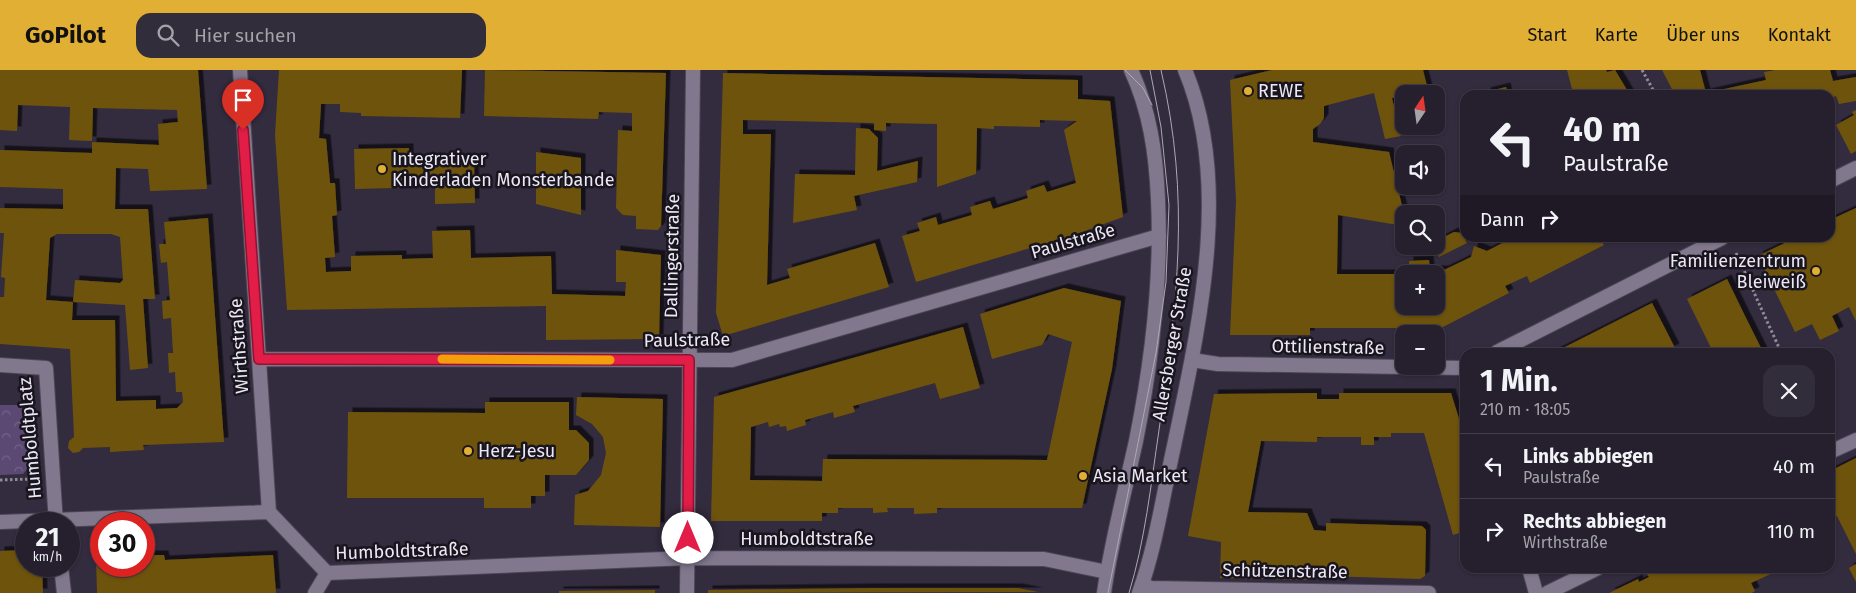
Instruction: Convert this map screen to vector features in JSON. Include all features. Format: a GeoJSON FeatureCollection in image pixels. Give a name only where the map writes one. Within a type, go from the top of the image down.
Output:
{"type":"FeatureCollection","features":[{"type":"Feature","properties":{"kind":"street","name":"Wirthstraße"},"geometry":{"type":"LineString","coordinates":[[240,70],[269,512]]}},
{"type":"Feature","properties":{"kind":"street","name":"Dallingerstraße"},"geometry":{"type":"LineString","coordinates":[[687,593],[693,70]]}},
{"type":"Feature","properties":{"kind":"street","name":"Allersberger Straße"},"geometry":{"type":"LineString","coordinates":[[1104,593],[1152,352],[1156,307],[1159,236],[1153,141],[1139,88],[1131,70]]}},
{"type":"Feature","properties":{"kind":"street","name":"Allersberger Straße"},"geometry":{"type":"LineString","coordinates":[[1140,589],[1192,360],[1204,279],[1207,192],[1199,112],[1185,70]]}},
{"type":"Feature","properties":{"kind":"street"},"geometry":{"type":"LineString","coordinates":[[1835,178],[1856,168]]}},
{"type":"Feature","properties":{"kind":"street","name":"Paulstraße"},"geometry":{"type":"LineString","coordinates":[[259,359],[732,360],[1159,236]]}},
{"type":"Feature","properties":{"kind":"street"},"geometry":{"type":"LineString","coordinates":[[1505,348],[1714,242]]}},
{"type":"Feature","properties":{"kind":"street","name":"Ottilienstraße"},"geometry":{"type":"LineString","coordinates":[[1192,360],[1218,364],[1460,368]]}},
{"type":"Feature","properties":{"kind":"street","name":"Humboldtplatz"},"geometry":{"type":"LineString","coordinates":[[0,365],[46,368],[55,512]]}},
{"type":"Feature","properties":{"kind":"street"},"geometry":{"type":"LineString","coordinates":[[1835,450],[1856,440]]}},
{"type":"Feature","properties":{"kind":"street"},"geometry":{"type":"LineString","coordinates":[[80,521],[269,512],[327,573],[315,593]]}},
{"type":"Feature","properties":{"kind":"street","name":"Humboldtplatz"},"geometry":{"type":"LineString","coordinates":[[0,522],[15,522]]}},
{"type":"Feature","properties":{"kind":"street","name":"Humboldtstraße"},"geometry":{"type":"LineString","coordinates":[[327,573],[688,558],[1044,559],[1107,572]]}},
{"type":"Feature","properties":{"kind":"street"},"geometry":{"type":"LineString","coordinates":[[1530,573],[1536,593]]}},
{"type":"Feature","properties":{"kind":"street"},"geometry":{"type":"LineString","coordinates":[[1547,593],[1588,573]]}},
{"type":"Feature","properties":{"kind":"street"},"geometry":{"type":"LineString","coordinates":[[62,577],[64,593]]}},
{"type":"Feature","properties":{"kind":"street","name":"Schützenstraße"},"geometry":{"type":"LineString","coordinates":[[1140,589],[1428,593]]}},
{"type":"Feature","properties":{"kind":"path"},"geometry":{"type":"LineString","coordinates":[[1642,70],[1653,90]]}},
{"type":"Feature","properties":{"kind":"path"},"geometry":{"type":"LineString","coordinates":[[1733,246],[1780,348]]}},
{"type":"Feature","properties":{"kind":"path"},"geometry":{"type":"LineString","coordinates":[[0,480],[53,479]]}},
{"type":"Feature","properties":{"kind":"green space"},"geometry":{"type":"Polygon","coordinates":[[[0,405],[29,405],[31,465],[23,474],[0,475],[0,405]]]}},
{"type":"Feature","properties":{"kind":"building"},"geometry":{"type":"Polygon","coordinates":[[[0,70],[198,70],[207,189],[150,191],[148,169],[116,168],[115,209],[148,209],[155,299],[143,299],[148,368],[130,370],[125,305],[73,302],[72,320],[115,320],[116,401],[156,400],[156,409],[177,408],[183,402],[182,392],[176,392],[175,372],[169,373],[168,353],[173,353],[171,318],[163,319],[162,301],[170,300],[167,262],[161,263],[159,244],[166,244],[164,222],[208,218],[224,442],[143,445],[144,450],[110,452],[110,447],[83,448],[79,452],[73,453],[68,448],[69,441],[74,437],[70,349],[0,344],[0,297],[4,297],[5,278],[1,277],[4,233],[0,233],[0,208],[63,209],[63,189],[0,187],[0,150],[92,153],[92,142],[159,145],[158,124],[178,122],[177,110],[93,108],[92,141],[69,140],[70,107],[18,105],[17,131],[0,130],[0,70]],[[57,234],[50,238],[46,300],[73,302],[75,280],[120,283],[123,280],[120,237],[111,234],[57,234]]]}},
{"type":"Feature","properties":{"kind":"building"},"geometry":{"type":"Polygon","coordinates":[[[279,70],[462,70],[460,118],[361,116],[361,113],[340,112],[340,104],[321,104],[319,138],[326,139],[330,183],[335,183],[337,215],[332,216],[335,257],[325,258],[326,272],[351,271],[351,256],[402,255],[402,259],[433,258],[432,231],[470,230],[471,258],[551,256],[552,294],[625,296],[626,282],[616,282],[616,250],[661,255],[659,339],[546,340],[546,306],[287,310],[275,135],[279,70]]]}},
{"type":"Feature","properties":{"kind":"building"},"geometry":{"type":"Polygon","coordinates":[[[485,70],[666,73],[661,226],[658,230],[636,229],[636,216],[623,215],[616,208],[618,130],[632,131],[632,113],[599,112],[598,119],[484,116],[485,70]]]}},
{"type":"Feature","properties":{"kind":"building"},"geometry":{"type":"Polygon","coordinates":[[[1272,70],[1423,70],[1427,85],[1395,85],[1395,97],[1392,98],[1395,111],[1395,135],[1401,136],[1385,139],[1374,93],[1324,106],[1324,118],[1313,129],[1313,142],[1389,152],[1395,177],[1395,195],[1399,195],[1402,205],[1395,205],[1395,224],[1338,215],[1337,274],[1395,274],[1395,315],[1445,315],[1445,270],[1471,257],[1474,246],[1487,251],[1504,242],[1602,242],[1604,245],[1530,283],[1527,276],[1505,286],[1509,293],[1445,326],[1395,325],[1395,328],[1310,328],[1310,335],[1230,335],[1236,201],[1230,80],[1272,70]]]}},
{"type":"Feature","properties":{"kind":"building"},"geometry":{"type":"Polygon","coordinates":[[[1567,70],[1606,70],[1607,72],[1615,70],[1627,90],[1570,90],[1572,89],[1567,70]]]}},
{"type":"Feature","properties":{"kind":"building"},"geometry":{"type":"Polygon","coordinates":[[[1662,70],[1700,70],[1705,90],[1672,90],[1662,70]]]}},
{"type":"Feature","properties":{"kind":"building"},"geometry":{"type":"Polygon","coordinates":[[[1775,70],[1830,70],[1833,81],[1856,77],[1856,101],[1839,104],[1835,90],[1720,90],[1766,80],[1764,72],[1775,70]]]}},
{"type":"Feature","properties":{"kind":"building"},"geometry":{"type":"Polygon","coordinates":[[[723,73],[1078,80],[1078,99],[1110,101],[1123,217],[1074,235],[916,282],[902,236],[920,231],[917,223],[936,217],[938,225],[972,215],[970,207],[990,201],[993,209],[1028,198],[1026,191],[1044,185],[1047,192],[1076,183],[1064,130],[1077,121],[1040,120],[1040,127],[994,126],[994,129],[977,128],[976,174],[937,187],[937,124],[886,123],[886,131],[874,130],[874,123],[743,120],[743,134],[771,134],[767,285],[790,278],[787,269],[875,243],[889,287],[723,336],[716,313],[723,73]]]}},
{"type":"Feature","properties":{"kind":"building"},"geometry":{"type":"Polygon","coordinates":[[[1506,87],[1507,90],[1494,90],[1506,87]]]}},
{"type":"Feature","properties":{"kind":"building"},"geometry":{"type":"Polygon","coordinates":[[[1856,110],[1856,151],[1851,154],[1836,125],[1854,115],[1852,112],[1856,110]]]}},
{"type":"Feature","properties":{"kind":"building"},"geometry":{"type":"Polygon","coordinates":[[[856,128],[869,129],[878,138],[877,171],[918,161],[917,182],[854,196],[857,210],[793,223],[795,174],[855,175],[856,128]]]}},
{"type":"Feature","properties":{"kind":"building"},"geometry":{"type":"Polygon","coordinates":[[[409,148],[409,160],[474,158],[475,203],[435,204],[435,187],[355,189],[354,149],[409,148]]]}},
{"type":"Feature","properties":{"kind":"building"},"geometry":{"type":"Polygon","coordinates":[[[536,152],[581,158],[581,215],[536,204],[536,152]]]}},
{"type":"Feature","properties":{"kind":"building"},"geometry":{"type":"Polygon","coordinates":[[[1856,208],[1856,321],[1849,307],[1832,316],[1839,331],[1820,340],[1812,324],[1795,332],[1758,256],[1787,242],[1835,242],[1835,218],[1856,208]]]}},
{"type":"Feature","properties":{"kind":"building"},"geometry":{"type":"Polygon","coordinates":[[[1454,232],[1460,233],[1460,242],[1467,243],[1445,254],[1445,236],[1454,232]]]}},
{"type":"Feature","properties":{"kind":"building"},"geometry":{"type":"Polygon","coordinates":[[[1429,260],[1430,265],[1409,265],[1409,261],[1429,260]]]}},
{"type":"Feature","properties":{"kind":"building"},"geometry":{"type":"Polygon","coordinates":[[[1727,279],[1761,348],[1711,348],[1687,299],[1727,279]]]}},
{"type":"Feature","properties":{"kind":"building"},"geometry":{"type":"Polygon","coordinates":[[[1064,288],[1121,301],[1112,369],[1082,508],[937,508],[937,513],[914,514],[914,508],[887,508],[888,512],[873,513],[873,508],[838,508],[838,513],[822,513],[822,521],[711,521],[714,397],[963,327],[980,388],[940,399],[935,383],[853,406],[855,412],[834,418],[833,412],[805,420],[806,425],[787,431],[786,426],[780,427],[779,424],[769,427],[768,422],[751,427],[750,480],[822,481],[823,459],[1047,460],[1072,342],[1048,334],[1042,345],[992,359],[980,314],[1064,288]]]}},
{"type":"Feature","properties":{"kind":"building"},"geometry":{"type":"Polygon","coordinates":[[[1652,303],[1675,348],[1563,348],[1652,303]]]}},
{"type":"Feature","properties":{"kind":"building"},"geometry":{"type":"Polygon","coordinates":[[[1317,393],[1317,399],[1339,399],[1339,393],[1451,393],[1460,422],[1460,533],[1453,535],[1424,433],[1391,433],[1391,437],[1374,437],[1374,445],[1361,445],[1361,437],[1317,437],[1317,442],[1261,441],[1248,512],[1307,513],[1314,530],[1326,531],[1326,523],[1422,526],[1426,530],[1425,576],[1420,579],[1325,576],[1325,571],[1314,571],[1313,580],[1220,578],[1221,542],[1188,536],[1214,394],[1317,393]]]}},
{"type":"Feature","properties":{"kind":"building"},"geometry":{"type":"Polygon","coordinates":[[[577,397],[663,399],[660,527],[574,525],[575,495],[588,491],[601,475],[606,453],[603,437],[592,424],[576,415],[577,397]]]}},
{"type":"Feature","properties":{"kind":"building","name":"Herz-Jesu"},"geometry":{"type":"Polygon","coordinates":[[[485,402],[569,402],[569,430],[576,430],[589,443],[589,460],[576,475],[545,475],[545,496],[531,496],[531,508],[484,508],[484,498],[347,498],[348,412],[485,413],[485,402]]]}},
{"type":"Feature","properties":{"kind":"building"},"geometry":{"type":"Polygon","coordinates":[[[1856,458],[1856,554],[1837,516],[1835,517],[1835,468],[1856,458]]]}},
{"type":"Feature","properties":{"kind":"building"},"geometry":{"type":"Polygon","coordinates":[[[15,550],[15,577],[42,577],[43,593],[0,593],[0,551],[15,550]]]}},
{"type":"Feature","properties":{"kind":"building"},"geometry":{"type":"Polygon","coordinates":[[[155,555],[164,555],[165,560],[273,555],[276,593],[97,593],[97,577],[155,577],[155,555]]]}},
{"type":"Feature","properties":{"kind":"building"},"geometry":{"type":"Polygon","coordinates":[[[1856,564],[1856,582],[1849,568],[1856,564]]]}},
{"type":"Feature","properties":{"kind":"building"},"geometry":{"type":"Polygon","coordinates":[[[1773,573],[1751,583],[1755,591],[1752,593],[1609,593],[1638,579],[1639,582],[1649,577],[1647,574],[1773,573]]]}},
{"type":"Feature","properties":{"kind":"building"},"geometry":{"type":"Polygon","coordinates":[[[1018,588],[1038,592],[708,593],[708,590],[1018,588]]]}},
{"type":"Feature","properties":{"kind":"building"},"geometry":{"type":"Polygon","coordinates":[[[655,590],[655,593],[559,593],[559,591],[655,590]]]}},
{"type":"Feature","properties":{"kind":"tram line"},"geometry":{"type":"LineString","coordinates":[[1125,70],[1143,88],[1152,105]]}},
{"type":"Feature","properties":{"kind":"tram line"},"geometry":{"type":"LineString","coordinates":[[1108,593],[1156,353],[1166,282],[1169,205],[1161,127],[1150,70]]}},
{"type":"Feature","properties":{"kind":"tram line"},"geometry":{"type":"LineString","coordinates":[[1129,593],[1135,573],[1150,492],[1171,338],[1178,250],[1176,162],[1161,70]]}},
{"type":"Feature","properties":{"kind":"slow traffic"},"geometry":{"type":"LineString","coordinates":[[442,359],[610,360]]}},
{"type":"Feature","properties":{"kind":"place","name":"REWE"},"geometry":{"type":"Point","coordinates":[1248,91]}},
{"type":"Feature","properties":{"kind":"place","name":"Integrativer Kinderladen Monsterbande"},"geometry":{"type":"Point","coordinates":[382,169]}},
{"type":"Feature","properties":{"kind":"place","name":"Familienzentrum Bleiweiß"},"geometry":{"type":"Point","coordinates":[1816,271]}},
{"type":"Feature","properties":{"kind":"place","name":"Herz-Jesu"},"geometry":{"type":"Point","coordinates":[468,451]}},
{"type":"Feature","properties":{"kind":"place","name":"Asia Market"},"geometry":{"type":"Point","coordinates":[1083,476]}},
{"type":"Feature","properties":{"kind":"route"},"geometry":{"type":"LineString","coordinates":[[243,130],[259,359],[689,360],[688,538]]}}]}
